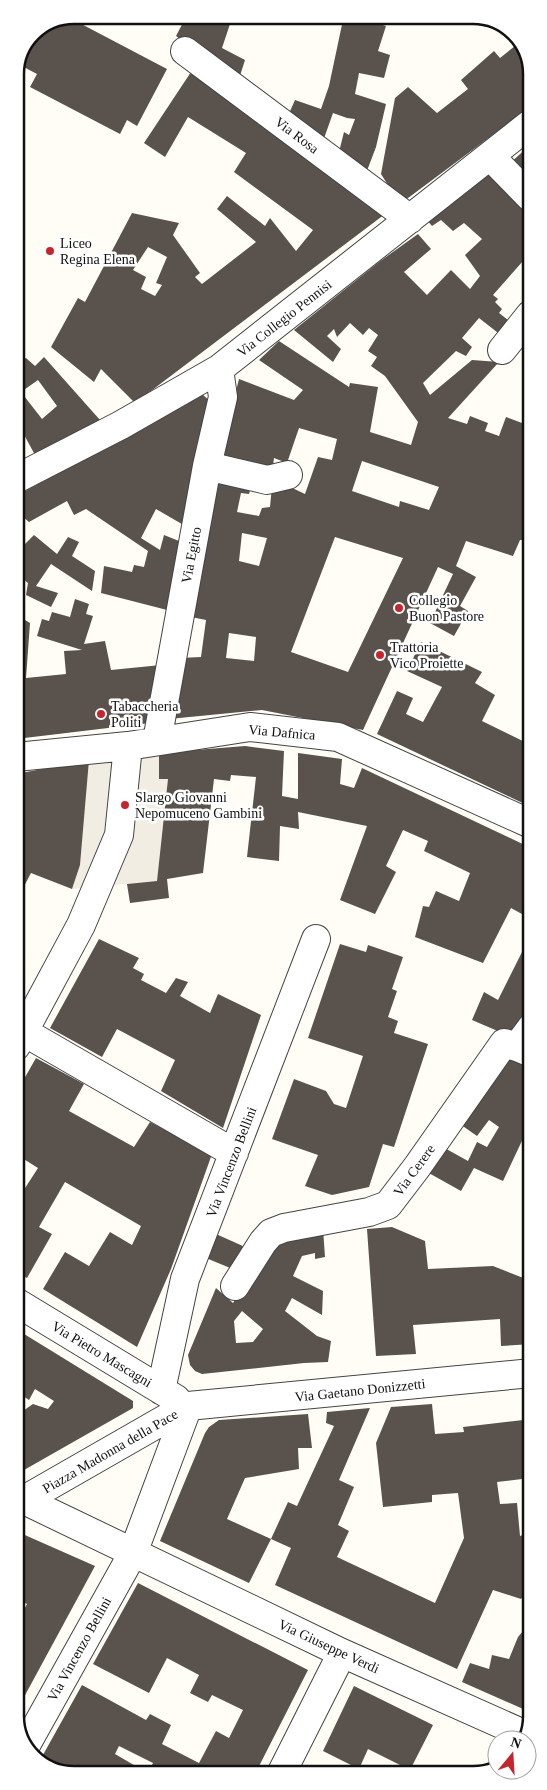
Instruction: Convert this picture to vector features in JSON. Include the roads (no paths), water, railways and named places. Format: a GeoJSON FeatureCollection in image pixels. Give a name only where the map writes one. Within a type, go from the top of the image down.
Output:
{"type":"FeatureCollection","features":[{"type":"Feature","properties":{"kind":"street","name":"Via Rosa"},"geometry":{"type":"LineString","coordinates":[[185,51],[410,219]]}},
{"type":"Feature","properties":{"kind":"street","name":"Via Collegio Pennisi"},"geometry":{"type":"LineString","coordinates":[[24,475],[121,425],[219,369],[523,130]]}},
{"type":"Feature","properties":{"kind":"street"},"geometry":{"type":"LineString","coordinates":[[490,156],[523,190]]}},
{"type":"Feature","properties":{"kind":"street"},"geometry":{"type":"LineString","coordinates":[[502,350],[523,324]]}},
{"type":"Feature","properties":{"kind":"street","name":"Via Egitto"},"geometry":{"type":"LineString","coordinates":[[157,741],[207,466],[223,397],[219,369]]}},
{"type":"Feature","properties":{"kind":"street"},"geometry":{"type":"LineString","coordinates":[[207,466],[268,480],[288,475]]}},
{"type":"Feature","properties":{"kind":"street","name":"Via Dafnica"},"geometry":{"type":"LineString","coordinates":[[24,756],[128,746],[250,727],[338,738],[523,820]]}},
{"type":"Feature","properties":{"kind":"street"},"geometry":{"type":"LineString","coordinates":[[24,1032],[81,926],[119,835],[128,746]]}},
{"type":"Feature","properties":{"kind":"street","name":"Via Vincenzo Bellini"},"geometry":{"type":"LineString","coordinates":[[161,1390],[185,1279],[316,939]]}},
{"type":"Feature","properties":{"kind":"street"},"geometry":{"type":"LineString","coordinates":[[24,1041],[234,1153]]}},
{"type":"Feature","properties":{"kind":"street","name":"Via Cerere"},"geometry":{"type":"LineString","coordinates":[[235,1286],[262,1242],[271,1233],[284,1228],[369,1212],[388,1205],[504,1043],[523,1043]]}},
{"type":"Feature","properties":{"kind":"street","name":"Via Pietro Mascagni"},"geometry":{"type":"LineString","coordinates":[[24,1307],[188,1406]]}},
{"type":"Feature","properties":{"kind":"street","name":"Via Gaetano Donizzetti"},"geometry":{"type":"LineString","coordinates":[[188,1406],[523,1374]]}},
{"type":"Feature","properties":{"kind":"street","name":"Piazza Madonna della Pace"},"geometry":{"type":"LineString","coordinates":[[24,1500],[188,1406]]}},
{"type":"Feature","properties":{"kind":"street","name":"Piazza Madonna della Pace"},"geometry":{"type":"LineString","coordinates":[[24,1504],[133,1553],[188,1406]]}},
{"type":"Feature","properties":{"kind":"street","name":"Via Vincenzo Bellini"},"geometry":{"type":"LineString","coordinates":[[30,1739],[133,1553]]}},
{"type":"Feature","properties":{"kind":"street","name":"Via Giuseppe Verdi"},"geometry":{"type":"LineString","coordinates":[[133,1553],[342,1653],[515,1730]]}},
{"type":"Feature","properties":{"kind":"street"},"geometry":{"type":"LineString","coordinates":[[285,1766],[342,1653]]}},
{"type":"Feature","properties":{"kind":"place","name":"Liceo Regina Elena"},"geometry":{"type":"Point","coordinates":[50,251]}},
{"type":"Feature","properties":{"kind":"place","name":"Collegio Buon Pastore"},"geometry":{"type":"Point","coordinates":[399,608]}},
{"type":"Feature","properties":{"kind":"place","name":"Trattoria Vico Proiette"},"geometry":{"type":"Point","coordinates":[380,655]}},
{"type":"Feature","properties":{"kind":"place","name":"Tabaccheria Politi"},"geometry":{"type":"Point","coordinates":[101,714]}},
{"type":"Feature","properties":{"kind":"place","name":"Slargo Giovanni Nepomuceno Gambini"},"geometry":{"type":"Point","coordinates":[125,805]}}]}
